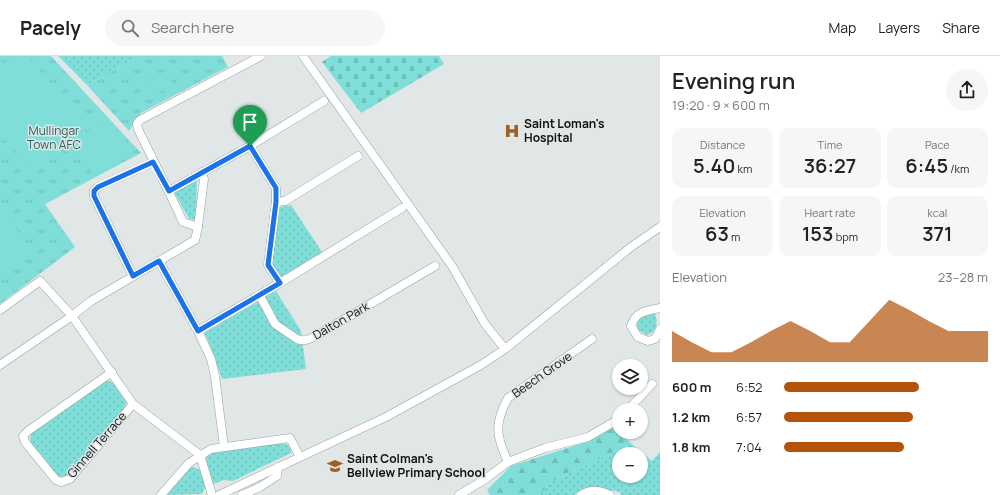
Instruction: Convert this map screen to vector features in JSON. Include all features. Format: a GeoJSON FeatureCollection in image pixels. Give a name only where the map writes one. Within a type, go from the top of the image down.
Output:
{"type":"FeatureCollection","features":[{"type":"Feature","properties":{"kind":"street"},"geometry":{"type":"LineString","coordinates":[[198,227],[183,222],[169,191],[153,162],[137,124],[140,120],[261,56]]}},
{"type":"Feature","properties":{"kind":"street"},"geometry":{"type":"LineString","coordinates":[[303,56],[452,266],[486,324],[505,349]]}},
{"type":"Feature","properties":{"kind":"street"},"geometry":{"type":"LineString","coordinates":[[169,191],[250,146],[324,101]]}},
{"type":"Feature","properties":{"kind":"street"},"geometry":{"type":"LineString","coordinates":[[250,146],[276,188],[276,202],[268,265],[280,283]]}},
{"type":"Feature","properties":{"kind":"street"},"geometry":{"type":"LineString","coordinates":[[276,202],[285,201],[358,156]]}},
{"type":"Feature","properties":{"kind":"street"},"geometry":{"type":"LineString","coordinates":[[133,276],[94,196],[94,191],[98,187],[153,162]]}},
{"type":"Feature","properties":{"kind":"street"},"geometry":{"type":"LineString","coordinates":[[0,365],[72,316],[90,301],[195,240],[204,179],[202,172]]}},
{"type":"Feature","properties":{"kind":"street"},"geometry":{"type":"LineString","coordinates":[[198,331],[260,296],[402,208]]}},
{"type":"Feature","properties":{"kind":"street"},"geometry":{"type":"LineString","coordinates":[[219,495],[386,417],[481,365],[505,349],[630,247],[660,227]]}},
{"type":"Feature","properties":{"kind":"street"},"geometry":{"type":"LineString","coordinates":[[159,261],[198,331],[211,359],[215,376],[224,447]]}},
{"type":"Feature","properties":{"kind":"street","name":"Dalton Park"},"geometry":{"type":"LineString","coordinates":[[260,296],[275,324],[297,339],[306,341],[435,266]]}},
{"type":"Feature","properties":{"kind":"street","name":"Ginnell Terrace"},"geometry":{"type":"LineString","coordinates":[[0,310],[40,281],[72,316],[133,404],[200,455]]}},
{"type":"Feature","properties":{"kind":"street"},"geometry":{"type":"LineString","coordinates":[[660,308],[638,314],[634,318],[631,326],[638,337],[648,341],[655,339],[660,329]]}},
{"type":"Feature","properties":{"kind":"street","name":"Beech Grove"},"geometry":{"type":"LineString","coordinates":[[508,462],[500,445],[498,427],[502,410],[508,398],[592,339]]}},
{"type":"Feature","properties":{"kind":"street","name":"Ginnell Terrace"},"geometry":{"type":"LineString","coordinates":[[112,372],[28,431],[23,436],[25,442],[56,480],[61,482],[70,479],[133,404]]}},
{"type":"Feature","properties":{"kind":"street"},"geometry":{"type":"LineString","coordinates":[[634,403],[652,384]]}},
{"type":"Feature","properties":{"kind":"street"},"geometry":{"type":"LineString","coordinates":[[459,495],[484,480],[508,462],[545,448],[588,437],[612,423]]}},
{"type":"Feature","properties":{"kind":"street"},"geometry":{"type":"LineString","coordinates":[[161,495],[189,463],[211,449],[290,438],[300,457]]}},
{"type":"Feature","properties":{"kind":"street"},"geometry":{"type":"LineString","coordinates":[[200,455],[212,495]]}},
{"type":"Feature","properties":{"kind":"street"},"geometry":{"type":"LineString","coordinates":[[242,495],[260,487],[277,476],[278,467]]}},
{"type":"Feature","properties":{"kind":"street"},"geometry":{"type":"LineString","coordinates":[[581,495],[584,492],[596,490],[610,495]]}},
{"type":"Feature","properties":{"kind":"green space","name":"Mullingar Town AFC"},"geometry":{"type":"Polygon","coordinates":[[[0,56],[51,56],[141,153],[45,204],[75,247],[0,304],[0,56]]]}},
{"type":"Feature","properties":{"kind":"green space"},"geometry":{"type":"Polygon","coordinates":[[[13,56],[26,56],[88,123],[35,172],[0,135],[0,68],[13,56]]]}},
{"type":"Feature","properties":{"kind":"green space"},"geometry":{"type":"Polygon","coordinates":[[[58,56],[140,56],[87,85],[58,56]]]}},
{"type":"Feature","properties":{"kind":"green space"},"geometry":{"type":"Polygon","coordinates":[[[140,56],[222,56],[228,67],[141,113],[129,131],[87,85],[140,56]]]}},
{"type":"Feature","properties":{"kind":"green space"},"geometry":{"type":"Polygon","coordinates":[[[331,56],[439,56],[444,64],[361,113],[322,62],[331,56]]]}},
{"type":"Feature","properties":{"kind":"green space"},"geometry":{"type":"Polygon","coordinates":[[[165,71],[173,85],[149,97],[142,83],[165,71]]]}},
{"type":"Feature","properties":{"kind":"green space"},"geometry":{"type":"Polygon","coordinates":[[[103,117],[128,144],[95,175],[69,149],[103,117]]]}},
{"type":"Feature","properties":{"kind":"green space"},"geometry":{"type":"Polygon","coordinates":[[[197,175],[196,220],[189,219],[172,188],[197,175]]]}},
{"type":"Feature","properties":{"kind":"green space"},"geometry":{"type":"Polygon","coordinates":[[[291,205],[322,252],[281,278],[272,263],[280,207],[291,205]]]}},
{"type":"Feature","properties":{"kind":"green space"},"geometry":{"type":"Polygon","coordinates":[[[0,209],[33,251],[0,277],[0,209]]]}},
{"type":"Feature","properties":{"kind":"green space"},"geometry":{"type":"Polygon","coordinates":[[[276,291],[301,331],[306,369],[222,379],[205,334],[206,332],[276,291]]]}},
{"type":"Feature","properties":{"kind":"green space"},"geometry":{"type":"Polygon","coordinates":[[[651,312],[655,314],[656,327],[653,332],[647,335],[638,330],[637,319],[651,312]]]}},
{"type":"Feature","properties":{"kind":"green space"},"geometry":{"type":"Polygon","coordinates":[[[104,380],[112,382],[127,401],[124,408],[67,476],[59,477],[30,442],[31,432],[104,380]]]}},
{"type":"Feature","properties":{"kind":"green space"},"geometry":{"type":"Polygon","coordinates":[[[612,429],[612,439],[626,439],[632,444],[626,447],[612,447],[612,453],[554,480],[539,495],[490,495],[487,490],[511,466],[589,441],[612,429]]]}},
{"type":"Feature","properties":{"kind":"green space"},"geometry":{"type":"Polygon","coordinates":[[[278,443],[287,444],[291,453],[233,481],[224,480],[213,484],[206,464],[207,456],[210,453],[278,443]]]}},
{"type":"Feature","properties":{"kind":"green space"},"geometry":{"type":"Polygon","coordinates":[[[632,444],[636,447],[626,447],[632,444]]]}},
{"type":"Feature","properties":{"kind":"green space"},"geometry":{"type":"Polygon","coordinates":[[[660,452],[660,495],[622,495],[619,492],[596,487],[580,490],[574,495],[539,495],[554,480],[612,453],[612,483],[648,483],[648,458],[652,461],[660,452]]]}},
{"type":"Feature","properties":{"kind":"green space"},"geometry":{"type":"Polygon","coordinates":[[[191,467],[201,471],[206,488],[202,494],[166,495],[191,467]]]}},
{"type":"Feature","properties":{"kind":"place","name":"Saint Loman's Hospital"},"geometry":{"type":"Point","coordinates":[512,131]}},
{"type":"Feature","properties":{"kind":"place","name":"Saint Colman's Bellview Primary School"},"geometry":{"type":"Point","coordinates":[335,466]}},
{"type":"Feature","properties":{"kind":"route"},"geometry":{"type":"LineString","coordinates":[[250,146],[276,188],[276,202],[268,265],[280,283],[198,331],[159,261],[133,276],[94,196],[94,191],[98,187],[153,162],[169,191],[250,146]]}}]}
